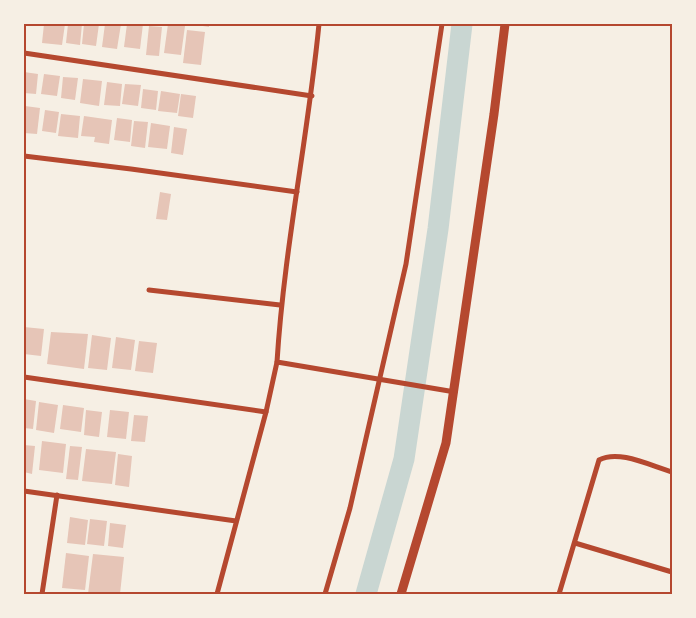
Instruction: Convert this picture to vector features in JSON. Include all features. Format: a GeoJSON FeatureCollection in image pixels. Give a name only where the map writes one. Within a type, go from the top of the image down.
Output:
{"type":"FeatureCollection","features":[{"type":"Feature","properties":{"kind":"street"},"geometry":{"type":"LineString","coordinates":[[217,594],[266,412],[277,362],[280,305],[312,96],[319,24]]}},
{"type":"Feature","properties":{"kind":"street"},"geometry":{"type":"LineString","coordinates":[[326,594],[350,508],[406,264],[442,24]]}},
{"type":"Feature","properties":{"kind":"street"},"geometry":{"type":"LineString","coordinates":[[401,594],[446,443],[455,392],[494,114],[504,24]]}},
{"type":"Feature","properties":{"kind":"street"},"geometry":{"type":"LineString","coordinates":[[24,53],[312,96]]}},
{"type":"Feature","properties":{"kind":"street"},"geometry":{"type":"LineString","coordinates":[[24,156],[297,192]]}},
{"type":"Feature","properties":{"kind":"street"},"geometry":{"type":"LineString","coordinates":[[149,290],[280,305]]}},
{"type":"Feature","properties":{"kind":"street"},"geometry":{"type":"LineString","coordinates":[[277,362],[379,381],[455,392]]}},
{"type":"Feature","properties":{"kind":"street"},"geometry":{"type":"LineString","coordinates":[[24,377],[266,412]]}},
{"type":"Feature","properties":{"kind":"street"},"geometry":{"type":"LineString","coordinates":[[559,594],[599,460],[607,456],[621,457],[672,472]]}},
{"type":"Feature","properties":{"kind":"street"},"geometry":{"type":"LineString","coordinates":[[24,490],[236,521]]}},
{"type":"Feature","properties":{"kind":"street"},"geometry":{"type":"LineString","coordinates":[[42,594],[57,496]]}},
{"type":"Feature","properties":{"kind":"street"},"geometry":{"type":"LineString","coordinates":[[574,542],[672,572]]}},
{"type":"Feature","properties":{"kind":"building"},"geometry":{"type":"Polygon","coordinates":[[[44,24],[65,24],[62,45],[42,43],[44,24]]]}},
{"type":"Feature","properties":{"kind":"building"},"geometry":{"type":"Polygon","coordinates":[[[68,24],[82,24],[80,45],[66,43],[68,24]]]}},
{"type":"Feature","properties":{"kind":"building"},"geometry":{"type":"Polygon","coordinates":[[[84,24],[99,24],[96,46],[82,44],[84,24]]]}},
{"type":"Feature","properties":{"kind":"building"},"geometry":{"type":"Polygon","coordinates":[[[105,24],[121,24],[117,49],[102,47],[105,24]]]}},
{"type":"Feature","properties":{"kind":"building"},"geometry":{"type":"Polygon","coordinates":[[[127,24],[143,24],[140,49],[124,47],[127,24]]]}},
{"type":"Feature","properties":{"kind":"building"},"geometry":{"type":"Polygon","coordinates":[[[168,24],[185,26],[181,55],[164,53],[168,24]]]}},
{"type":"Feature","properties":{"kind":"building"},"geometry":{"type":"Polygon","coordinates":[[[190,24],[209,24],[209,27],[190,24]]]}},
{"type":"Feature","properties":{"kind":"building"},"geometry":{"type":"Polygon","coordinates":[[[149,26],[162,27],[159,56],[146,55],[149,26]]]}},
{"type":"Feature","properties":{"kind":"building"},"geometry":{"type":"Polygon","coordinates":[[[187,30],[205,32],[201,65],[183,63],[187,30]]]}},
{"type":"Feature","properties":{"kind":"building"},"geometry":{"type":"Polygon","coordinates":[[[24,72],[38,74],[36,94],[24,93],[24,72]]]}},
{"type":"Feature","properties":{"kind":"building"},"geometry":{"type":"Polygon","coordinates":[[[44,74],[60,76],[57,96],[41,94],[44,74]]]}},
{"type":"Feature","properties":{"kind":"building"},"geometry":{"type":"Polygon","coordinates":[[[63,77],[78,78],[75,100],[61,98],[63,77]]]}},
{"type":"Feature","properties":{"kind":"building"},"geometry":{"type":"Polygon","coordinates":[[[83,79],[102,81],[99,106],[80,103],[83,79]]]}},
{"type":"Feature","properties":{"kind":"building"},"geometry":{"type":"Polygon","coordinates":[[[107,82],[122,84],[120,106],[104,105],[107,82]]]}},
{"type":"Feature","properties":{"kind":"building"},"geometry":{"type":"Polygon","coordinates":[[[125,84],[141,85],[138,106],[122,104],[125,84]]]}},
{"type":"Feature","properties":{"kind":"building"},"geometry":{"type":"Polygon","coordinates":[[[143,89],[158,91],[156,110],[141,108],[143,89]]]}},
{"type":"Feature","properties":{"kind":"building"},"geometry":{"type":"Polygon","coordinates":[[[161,91],[180,94],[177,113],[158,111],[161,91]]]}},
{"type":"Feature","properties":{"kind":"building"},"geometry":{"type":"Polygon","coordinates":[[[181,94],[196,96],[193,118],[178,116],[181,94]]]}},
{"type":"Feature","properties":{"kind":"building"},"geometry":{"type":"Polygon","coordinates":[[[25,106],[40,108],[37,134],[24,133],[25,106]]]}},
{"type":"Feature","properties":{"kind":"building"},"geometry":{"type":"Polygon","coordinates":[[[45,110],[59,112],[56,133],[42,131],[45,110]]]}},
{"type":"Feature","properties":{"kind":"building"},"geometry":{"type":"Polygon","coordinates":[[[61,114],[80,116],[78,138],[58,136],[61,114]]]}},
{"type":"Feature","properties":{"kind":"building"},"geometry":{"type":"Polygon","coordinates":[[[84,116],[112,120],[109,144],[94,142],[95,137],[81,136],[84,116]]]}},
{"type":"Feature","properties":{"kind":"building"},"geometry":{"type":"Polygon","coordinates":[[[117,118],[132,120],[130,142],[114,140],[117,118]]]}},
{"type":"Feature","properties":{"kind":"building"},"geometry":{"type":"Polygon","coordinates":[[[134,121],[148,122],[145,148],[131,146],[134,121]]]}},
{"type":"Feature","properties":{"kind":"building"},"geometry":{"type":"Polygon","coordinates":[[[151,123],[170,126],[167,149],[148,147],[151,123]]]}},
{"type":"Feature","properties":{"kind":"building"},"geometry":{"type":"Polygon","coordinates":[[[174,127],[187,129],[183,155],[171,153],[174,127]]]}},
{"type":"Feature","properties":{"kind":"building"},"geometry":{"type":"Polygon","coordinates":[[[160,192],[171,194],[167,220],[156,219],[160,192]]]}},
{"type":"Feature","properties":{"kind":"building"},"geometry":{"type":"Polygon","coordinates":[[[24,327],[44,329],[41,356],[24,354],[24,327]]]}},
{"type":"Feature","properties":{"kind":"building"},"geometry":{"type":"Polygon","coordinates":[[[51,332],[88,334],[84,369],[47,364],[51,332]]]}},
{"type":"Feature","properties":{"kind":"building"},"geometry":{"type":"Polygon","coordinates":[[[92,335],[111,338],[107,370],[88,368],[92,335]]]}},
{"type":"Feature","properties":{"kind":"building"},"geometry":{"type":"Polygon","coordinates":[[[116,337],[135,340],[131,370],[112,368],[116,337]]]}},
{"type":"Feature","properties":{"kind":"building"},"geometry":{"type":"Polygon","coordinates":[[[139,341],[157,343],[153,373],[135,371],[139,341]]]}},
{"type":"Feature","properties":{"kind":"building"},"geometry":{"type":"Polygon","coordinates":[[[24,399],[36,401],[33,429],[24,428],[24,399]]]}},
{"type":"Feature","properties":{"kind":"building"},"geometry":{"type":"Polygon","coordinates":[[[39,402],[58,405],[54,433],[36,430],[39,402]]]}},
{"type":"Feature","properties":{"kind":"building"},"geometry":{"type":"Polygon","coordinates":[[[63,405],[84,408],[81,432],[60,429],[63,405]]]}},
{"type":"Feature","properties":{"kind":"building"},"geometry":{"type":"Polygon","coordinates":[[[86,410],[102,412],[99,437],[84,435],[86,410]]]}},
{"type":"Feature","properties":{"kind":"building"},"geometry":{"type":"Polygon","coordinates":[[[110,410],[129,412],[126,439],[107,437],[110,410]]]}},
{"type":"Feature","properties":{"kind":"building"},"geometry":{"type":"Polygon","coordinates":[[[134,415],[148,416],[145,442],[131,441],[134,415]]]}},
{"type":"Feature","properties":{"kind":"building"},"geometry":{"type":"Polygon","coordinates":[[[42,441],[66,444],[63,473],[39,470],[42,441]]]}},
{"type":"Feature","properties":{"kind":"building"},"geometry":{"type":"Polygon","coordinates":[[[24,445],[35,446],[32,474],[24,472],[24,445]]]}},
{"type":"Feature","properties":{"kind":"building"},"geometry":{"type":"Polygon","coordinates":[[[70,446],[82,447],[78,480],[66,479],[70,446]]]}},
{"type":"Feature","properties":{"kind":"building"},"geometry":{"type":"Polygon","coordinates":[[[86,449],[116,452],[112,484],[82,481],[86,449]]]}},
{"type":"Feature","properties":{"kind":"building"},"geometry":{"type":"Polygon","coordinates":[[[118,454],[132,456],[129,487],[115,485],[118,454]]]}},
{"type":"Feature","properties":{"kind":"building"},"geometry":{"type":"Polygon","coordinates":[[[70,517],[88,520],[85,545],[67,543],[70,517]]]}},
{"type":"Feature","properties":{"kind":"building"},"geometry":{"type":"Polygon","coordinates":[[[90,519],[107,521],[104,546],[87,544],[90,519]]]}},
{"type":"Feature","properties":{"kind":"building"},"geometry":{"type":"Polygon","coordinates":[[[110,523],[126,525],[123,548],[108,546],[110,523]]]}},
{"type":"Feature","properties":{"kind":"building"},"geometry":{"type":"Polygon","coordinates":[[[66,553],[89,556],[85,590],[62,588],[66,553]]]}},
{"type":"Feature","properties":{"kind":"building"},"geometry":{"type":"Polygon","coordinates":[[[93,554],[124,557],[120,594],[88,594],[93,554]]]}},
{"type":"Feature","properties":{"kind":"waterway"},"geometry":{"type":"LineString","coordinates":[[366,594],[404,459],[438,229],[462,24]]}}]}
